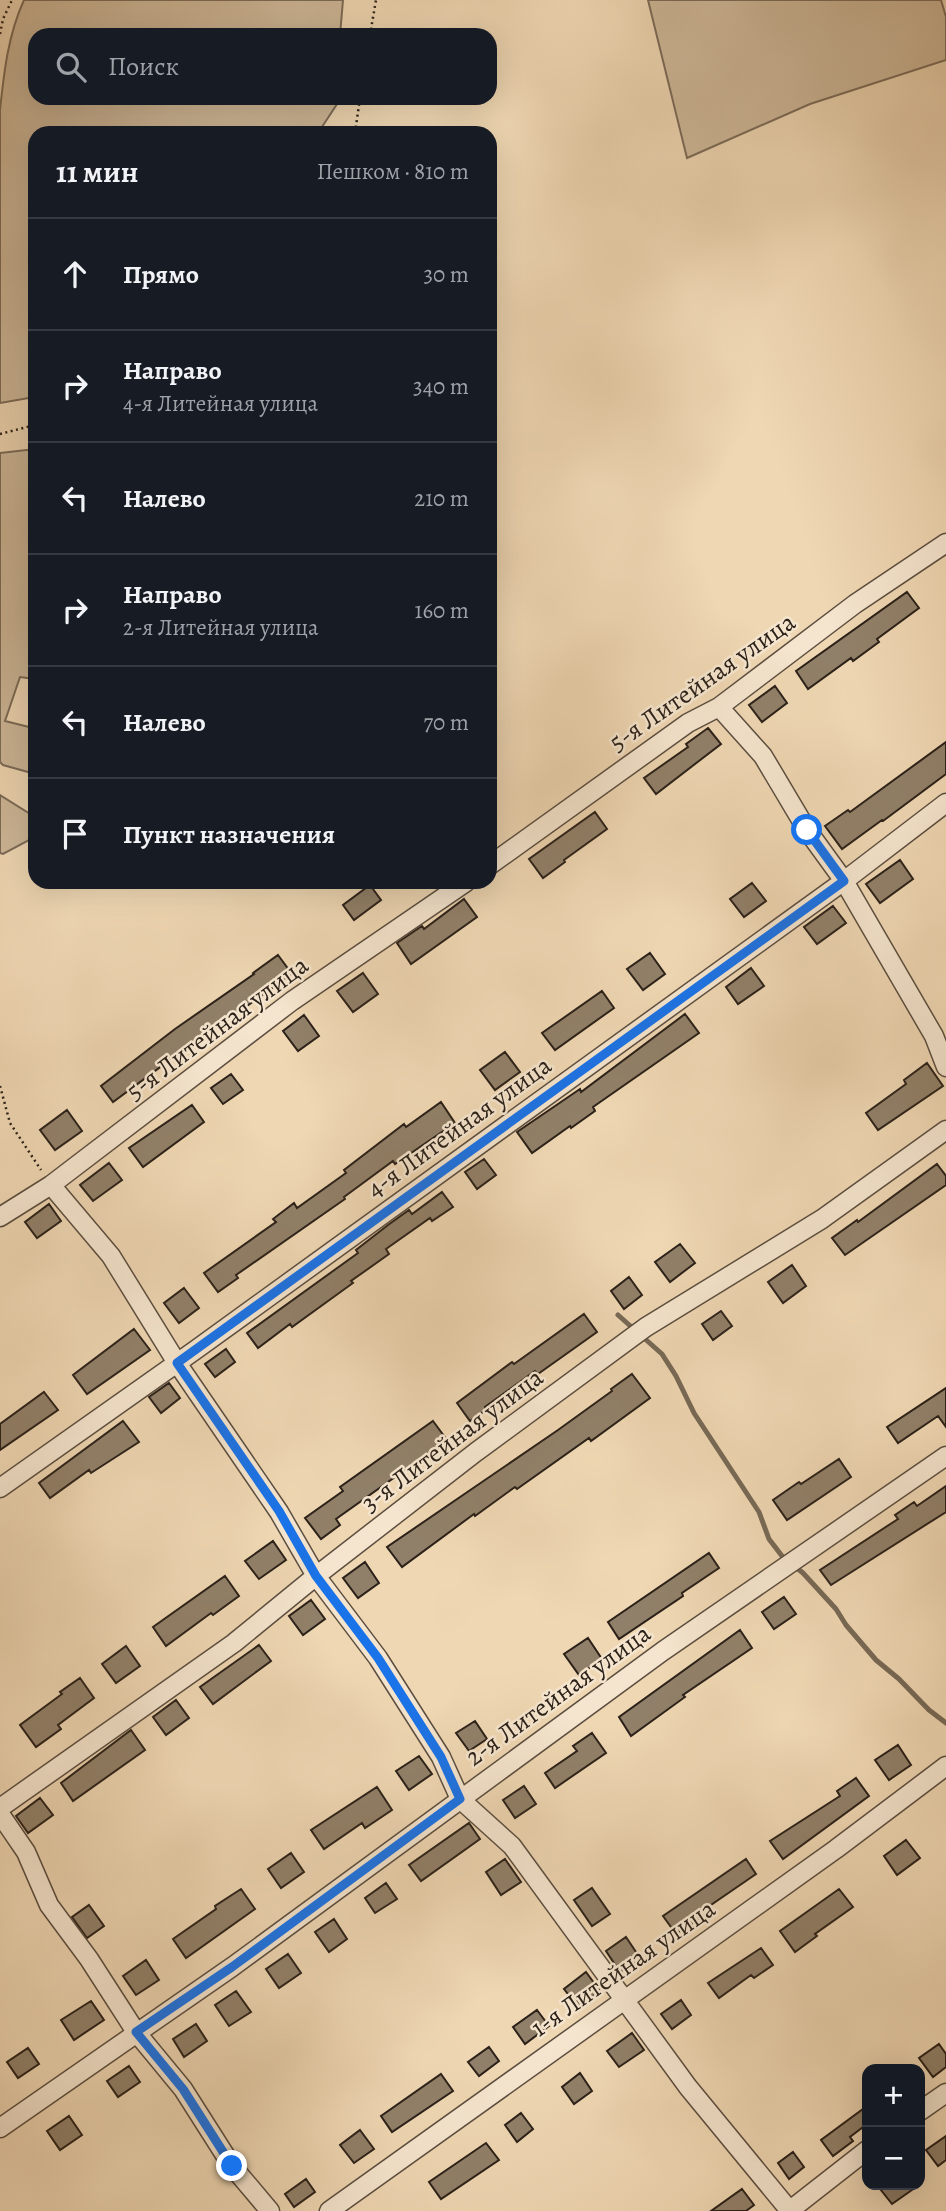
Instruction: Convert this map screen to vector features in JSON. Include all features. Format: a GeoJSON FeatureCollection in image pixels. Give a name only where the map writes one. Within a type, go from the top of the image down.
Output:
{"type":"FeatureCollection","features":[{"type":"Feature","properties":{"kind":"street","name":"5-я Литейная улица"},"geometry":{"type":"LineString","coordinates":[[497,860],[688,723],[719,707],[855,604],[946,543]]}},
{"type":"Feature","properties":{"kind":"street"},"geometry":{"type":"LineString","coordinates":[[719,707],[763,756],[807,830],[844,881],[934,1036],[946,1067]]}},
{"type":"Feature","properties":{"kind":"street","name":"4-я Литейная улица"},"geometry":{"type":"LineString","coordinates":[[0,1488],[844,881],[946,803]]}},
{"type":"Feature","properties":{"kind":"street","name":"5-я Литейная улица"},"geometry":{"type":"LineString","coordinates":[[0,1217],[51,1185],[292,1002],[456,889]]}},
{"type":"Feature","properties":{"kind":"street","name":"3-я Литейная улица"},"geometry":{"type":"LineString","coordinates":[[0,1808],[234,1643],[477,1452],[646,1327],[822,1220],[946,1130]]}},
{"type":"Feature","properties":{"kind":"street"},"geometry":{"type":"LineString","coordinates":[[51,1185],[111,1256],[177,1363],[279,1511],[316,1576],[378,1658],[441,1757],[460,1799],[512,1846],[688,2087],[790,2211],[862,2154]]}},
{"type":"Feature","properties":{"kind":"street","name":"2-я Литейная улица"},"geometry":{"type":"LineString","coordinates":[[0,2128],[232,1967],[663,1651],[946,1456]]}},
{"type":"Feature","properties":{"kind":"street","name":"1-я Литейная улица"},"geometry":{"type":"LineString","coordinates":[[329,2211],[836,1849],[946,1766]]}},
{"type":"Feature","properties":{"kind":"street"},"geometry":{"type":"LineString","coordinates":[[0,1814],[26,1853],[49,1905],[89,1959],[136,2032],[183,2089],[232,2166],[270,2211]]}},
{"type":"Feature","properties":{"kind":"street"},"geometry":{"type":"LineString","coordinates":[[925,2108],[946,2093]]}},
{"type":"Feature","properties":{"kind":"path"},"geometry":{"type":"LineString","coordinates":[[0,34],[12,0]]}},
{"type":"Feature","properties":{"kind":"path"},"geometry":{"type":"LineString","coordinates":[[371,28],[376,0]]}},
{"type":"Feature","properties":{"kind":"path"},"geometry":{"type":"LineString","coordinates":[[356,126],[359,105]]}},
{"type":"Feature","properties":{"kind":"path"},"geometry":{"type":"LineString","coordinates":[[0,434],[28,427]]}},
{"type":"Feature","properties":{"kind":"path"},"geometry":{"type":"LineString","coordinates":[[0,1086],[10,1123],[51,1185]]}},
{"type":"Feature","properties":{"kind":"shaded area"},"geometry":{"type":"Polygon","coordinates":[[[24,0],[343,0],[341,28],[28,28],[28,105],[336,105],[323,126],[28,126],[28,398],[0,403],[0,110],[10,40],[24,0]]]}},
{"type":"Feature","properties":{"kind":"shaded area"},"geometry":{"type":"Polygon","coordinates":[[[648,0],[941,0],[946,17],[946,60],[810,104],[687,158],[648,0]]]}},
{"type":"Feature","properties":{"kind":"shaded area"},"geometry":{"type":"Polygon","coordinates":[[[28,450],[28,678],[20,677],[5,721],[28,727],[28,772],[0,762],[0,453],[28,450]]]}},
{"type":"Feature","properties":{"kind":"shaded area"},"geometry":{"type":"Polygon","coordinates":[[[0,795],[28,813],[28,841],[3,854],[0,853],[0,795]]]}},
{"type":"Feature","properties":{"kind":"building"},"geometry":{"type":"Polygon","coordinates":[[[907,592],[919,608],[877,639],[879,642],[853,661],[851,658],[808,689],[796,671],[907,592]]]}},
{"type":"Feature","properties":{"kind":"building"},"geometry":{"type":"Polygon","coordinates":[[[775,686],[787,703],[762,722],[749,705],[775,686]]]}},
{"type":"Feature","properties":{"kind":"building"},"geometry":{"type":"Polygon","coordinates":[[[708,728],[721,744],[656,794],[644,778],[688,747],[686,744],[708,728]]]}},
{"type":"Feature","properties":{"kind":"building"},"geometry":{"type":"Polygon","coordinates":[[[946,742],[946,774],[842,849],[825,826],[848,810],[850,812],[946,742]]]}},
{"type":"Feature","properties":{"kind":"building"},"geometry":{"type":"Polygon","coordinates":[[[595,812],[607,829],[543,878],[529,859],[595,812]]]}},
{"type":"Feature","properties":{"kind":"building"},"geometry":{"type":"Polygon","coordinates":[[[900,860],[913,879],[880,903],[866,884],[900,860]]]}},
{"type":"Feature","properties":{"kind":"building"},"geometry":{"type":"Polygon","coordinates":[[[752,883],[766,901],[744,917],[730,899],[752,883]]]}},
{"type":"Feature","properties":{"kind":"building"},"geometry":{"type":"Polygon","coordinates":[[[365,889],[373,889],[381,900],[354,920],[343,905],[365,889]]]}},
{"type":"Feature","properties":{"kind":"building"},"geometry":{"type":"Polygon","coordinates":[[[464,899],[477,917],[411,964],[397,943],[422,926],[424,929],[464,899]]]}},
{"type":"Feature","properties":{"kind":"building"},"geometry":{"type":"Polygon","coordinates":[[[833,906],[846,923],[817,944],[804,927],[833,906]]]}},
{"type":"Feature","properties":{"kind":"building"},"geometry":{"type":"Polygon","coordinates":[[[650,953],[665,974],[643,990],[627,969],[650,953]]]}},
{"type":"Feature","properties":{"kind":"building"},"geometry":{"type":"Polygon","coordinates":[[[278,955],[292,974],[224,1020],[113,1102],[101,1086],[278,955]]]}},
{"type":"Feature","properties":{"kind":"building"},"geometry":{"type":"Polygon","coordinates":[[[751,968],[764,986],[738,1004],[726,987],[751,968]]]}},
{"type":"Feature","properties":{"kind":"building"},"geometry":{"type":"Polygon","coordinates":[[[363,973],[378,994],[353,1012],[337,991],[363,973]]]}},
{"type":"Feature","properties":{"kind":"building"},"geometry":{"type":"Polygon","coordinates":[[[602,991],[614,1008],[555,1050],[542,1033],[602,991]]]}},
{"type":"Feature","properties":{"kind":"building"},"geometry":{"type":"Polygon","coordinates":[[[685,1014],[699,1033],[593,1107],[595,1111],[532,1153],[517,1132],[580,1089],[581,1092],[685,1014]]]}},
{"type":"Feature","properties":{"kind":"building"},"geometry":{"type":"Polygon","coordinates":[[[304,1015],[319,1036],[298,1051],[283,1031],[304,1015]]]}},
{"type":"Feature","properties":{"kind":"building"},"geometry":{"type":"Polygon","coordinates":[[[505,1052],[520,1072],[495,1090],[480,1070],[505,1052]]]}},
{"type":"Feature","properties":{"kind":"building"},"geometry":{"type":"Polygon","coordinates":[[[927,1063],[943,1086],[878,1130],[866,1113],[906,1084],[904,1080],[927,1063]]]}},
{"type":"Feature","properties":{"kind":"building"},"geometry":{"type":"Polygon","coordinates":[[[231,1074],[243,1090],[223,1104],[211,1088],[231,1074]]]}},
{"type":"Feature","properties":{"kind":"building"},"geometry":{"type":"Polygon","coordinates":[[[441,1102],[455,1123],[395,1164],[393,1161],[344,1197],[345,1199],[236,1275],[238,1278],[218,1292],[204,1273],[276,1222],[273,1219],[294,1203],[297,1208],[346,1173],[344,1170],[404,1124],[406,1127],[441,1102]]]}},
{"type":"Feature","properties":{"kind":"building"},"geometry":{"type":"Polygon","coordinates":[[[192,1105],[204,1122],[143,1167],[129,1148],[192,1105]]]}},
{"type":"Feature","properties":{"kind":"building"},"geometry":{"type":"Polygon","coordinates":[[[67,1110],[82,1131],[55,1150],[40,1130],[67,1110]]]}},
{"type":"Feature","properties":{"kind":"building"},"geometry":{"type":"Polygon","coordinates":[[[484,1159],[496,1175],[477,1189],[465,1172],[484,1159]]]}},
{"type":"Feature","properties":{"kind":"building"},"geometry":{"type":"Polygon","coordinates":[[[109,1163],[122,1180],[93,1201],[80,1185],[109,1163]]]}},
{"type":"Feature","properties":{"kind":"building"},"geometry":{"type":"Polygon","coordinates":[[[937,1164],[946,1176],[946,1185],[845,1255],[832,1238],[937,1164]]]}},
{"type":"Feature","properties":{"kind":"building"},"geometry":{"type":"Polygon","coordinates":[[[442,1192],[453,1207],[432,1221],[430,1218],[386,1249],[389,1254],[351,1281],[353,1283],[258,1348],[247,1333],[358,1253],[356,1250],[388,1225],[409,1210],[412,1214],[442,1192]]]}},
{"type":"Feature","properties":{"kind":"building"},"geometry":{"type":"Polygon","coordinates":[[[49,1204],[61,1221],[37,1238],[25,1222],[49,1204]]]}},
{"type":"Feature","properties":{"kind":"building"},"geometry":{"type":"Polygon","coordinates":[[[680,1244],[695,1263],[670,1282],[655,1262],[680,1244]]]}},
{"type":"Feature","properties":{"kind":"building"},"geometry":{"type":"Polygon","coordinates":[[[792,1265],[806,1286],[783,1303],[768,1282],[792,1265]]]}},
{"type":"Feature","properties":{"kind":"building"},"geometry":{"type":"Polygon","coordinates":[[[629,1277],[642,1295],[624,1309],[611,1291],[629,1277]]]}},
{"type":"Feature","properties":{"kind":"building"},"geometry":{"type":"Polygon","coordinates":[[[184,1288],[199,1308],[179,1323],[164,1303],[184,1288]]]}},
{"type":"Feature","properties":{"kind":"building"},"geometry":{"type":"Polygon","coordinates":[[[721,1311],[732,1326],[713,1340],[702,1324],[721,1311]]]}},
{"type":"Feature","properties":{"kind":"building"},"geometry":{"type":"Polygon","coordinates":[[[584,1314],[597,1332],[538,1374],[535,1371],[470,1421],[457,1403],[584,1314]]]}},
{"type":"Feature","properties":{"kind":"building"},"geometry":{"type":"Polygon","coordinates":[[[134,1329],[150,1350],[87,1394],[73,1375],[134,1329]]]}},
{"type":"Feature","properties":{"kind":"building"},"geometry":{"type":"Polygon","coordinates":[[[226,1349],[235,1362],[215,1377],[205,1364],[226,1349]]]}},
{"type":"Feature","properties":{"kind":"building"},"geometry":{"type":"Polygon","coordinates":[[[632,1374],[650,1398],[591,1441],[589,1438],[517,1489],[515,1487],[475,1516],[474,1514],[402,1567],[387,1547],[558,1430],[632,1374]]]}},
{"type":"Feature","properties":{"kind":"building"},"geometry":{"type":"Polygon","coordinates":[[[169,1383],[180,1398],[161,1413],[149,1397],[169,1383]]]}},
{"type":"Feature","properties":{"kind":"building"},"geometry":{"type":"Polygon","coordinates":[[[946,1388],[946,1427],[938,1416],[898,1443],[887,1427],[946,1388]]]}},
{"type":"Feature","properties":{"kind":"building"},"geometry":{"type":"Polygon","coordinates":[[[44,1392],[58,1410],[0,1450],[0,1424],[44,1392]]]}},
{"type":"Feature","properties":{"kind":"building"},"geometry":{"type":"Polygon","coordinates":[[[123,1421],[139,1442],[91,1473],[89,1470],[50,1498],[39,1483],[123,1421]]]}},
{"type":"Feature","properties":{"kind":"building"},"geometry":{"type":"Polygon","coordinates":[[[433,1421],[447,1440],[336,1519],[340,1525],[321,1539],[305,1518],[343,1491],[340,1487],[433,1421]]]}},
{"type":"Feature","properties":{"kind":"building"},"geometry":{"type":"Polygon","coordinates":[[[839,1459],[851,1477],[787,1520],[773,1500],[839,1459]]]}},
{"type":"Feature","properties":{"kind":"building"},"geometry":{"type":"Polygon","coordinates":[[[946,1486],[946,1512],[831,1585],[820,1570],[898,1519],[895,1515],[914,1502],[917,1506],[946,1486]]]}},
{"type":"Feature","properties":{"kind":"building"},"geometry":{"type":"Polygon","coordinates":[[[273,1541],[286,1560],[259,1579],[245,1561],[273,1541]]]}},
{"type":"Feature","properties":{"kind":"building"},"geometry":{"type":"Polygon","coordinates":[[[709,1553],[719,1568],[619,1639],[608,1622],[709,1553]]]}},
{"type":"Feature","properties":{"kind":"building"},"geometry":{"type":"Polygon","coordinates":[[[365,1562],[379,1583],[358,1598],[343,1578],[365,1562]]]}},
{"type":"Feature","properties":{"kind":"building"},"geometry":{"type":"Polygon","coordinates":[[[225,1576],[239,1596],[166,1646],[153,1627],[225,1576]]]}},
{"type":"Feature","properties":{"kind":"building"},"geometry":{"type":"Polygon","coordinates":[[[784,1597],[796,1614],[774,1629],[762,1612],[784,1597]]]}},
{"type":"Feature","properties":{"kind":"building"},"geometry":{"type":"Polygon","coordinates":[[[311,1600],[325,1619],[303,1635],[289,1616],[311,1600]]]}},
{"type":"Feature","properties":{"kind":"building"},"geometry":{"type":"Polygon","coordinates":[[[740,1630],[752,1648],[683,1695],[685,1697],[631,1736],[619,1717],[740,1630]]]}},
{"type":"Feature","properties":{"kind":"building"},"geometry":{"type":"Polygon","coordinates":[[[588,1638],[602,1659],[579,1675],[564,1654],[588,1638]]]}},
{"type":"Feature","properties":{"kind":"building"},"geometry":{"type":"Polygon","coordinates":[[[259,1645],[271,1661],[213,1704],[200,1687],[259,1645]]]}},
{"type":"Feature","properties":{"kind":"building"},"geometry":{"type":"Polygon","coordinates":[[[126,1646],[140,1666],[116,1683],[102,1664],[126,1646]]]}},
{"type":"Feature","properties":{"kind":"building"},"geometry":{"type":"Polygon","coordinates":[[[80,1678],[94,1698],[58,1725],[61,1729],[36,1747],[20,1725],[80,1678]]]}},
{"type":"Feature","properties":{"kind":"building"},"geometry":{"type":"Polygon","coordinates":[[[176,1700],[189,1718],[166,1735],[153,1717],[176,1700]]]}},
{"type":"Feature","properties":{"kind":"building"},"geometry":{"type":"Polygon","coordinates":[[[475,1721],[487,1739],[469,1751],[456,1733],[475,1721]]]}},
{"type":"Feature","properties":{"kind":"building"},"geometry":{"type":"Polygon","coordinates":[[[131,1730],[145,1750],[73,1801],[61,1783],[131,1730]]]}},
{"type":"Feature","properties":{"kind":"building"},"geometry":{"type":"Polygon","coordinates":[[[592,1733],[606,1753],[555,1788],[545,1773],[577,1751],[573,1746],[592,1733]]]}},
{"type":"Feature","properties":{"kind":"building"},"geometry":{"type":"Polygon","coordinates":[[[898,1745],[911,1765],[889,1780],[875,1760],[898,1745]]]}},
{"type":"Feature","properties":{"kind":"building"},"geometry":{"type":"Polygon","coordinates":[[[419,1756],[432,1774],[409,1790],[396,1771],[419,1756]]]}},
{"type":"Feature","properties":{"kind":"building"},"geometry":{"type":"Polygon","coordinates":[[[856,1778],[869,1796],[783,1859],[770,1841],[840,1796],[837,1791],[856,1778]]]}},
{"type":"Feature","properties":{"kind":"building"},"geometry":{"type":"Polygon","coordinates":[[[524,1786],[536,1804],[515,1818],[503,1800],[524,1786]]]}},
{"type":"Feature","properties":{"kind":"building"},"geometry":{"type":"Polygon","coordinates":[[[377,1787],[392,1810],[365,1828],[362,1823],[324,1849],[311,1830],[377,1787]]]}},
{"type":"Feature","properties":{"kind":"building"},"geometry":{"type":"Polygon","coordinates":[[[40,1798],[53,1815],[28,1833],[16,1816],[40,1798]]]}},
{"type":"Feature","properties":{"kind":"building"},"geometry":{"type":"Polygon","coordinates":[[[469,1823],[480,1839],[421,1881],[409,1865],[469,1823]]]}},
{"type":"Feature","properties":{"kind":"building"},"geometry":{"type":"Polygon","coordinates":[[[906,1840],[920,1858],[897,1875],[884,1856],[906,1840]]]}},
{"type":"Feature","properties":{"kind":"building"},"geometry":{"type":"Polygon","coordinates":[[[291,1853],[304,1872],[281,1888],[268,1869],[291,1853]]]}},
{"type":"Feature","properties":{"kind":"building"},"geometry":{"type":"Polygon","coordinates":[[[505,1859],[521,1882],[501,1895],[486,1872],[505,1859]]]}},
{"type":"Feature","properties":{"kind":"building"},"geometry":{"type":"Polygon","coordinates":[[[746,1859],[756,1874],[695,1916],[698,1920],[676,1934],[663,1916],[746,1859]]]}},
{"type":"Feature","properties":{"kind":"building"},"geometry":{"type":"Polygon","coordinates":[[[386,1883],[397,1899],[375,1913],[365,1898],[386,1883]]]}},
{"type":"Feature","properties":{"kind":"building"},"geometry":{"type":"Polygon","coordinates":[[[592,1888],[610,1914],[592,1926],[574,1900],[592,1888]]]}},
{"type":"Feature","properties":{"kind":"building"},"geometry":{"type":"Polygon","coordinates":[[[241,1889],[255,1909],[186,1958],[173,1939],[241,1889]]]}},
{"type":"Feature","properties":{"kind":"building"},"geometry":{"type":"Polygon","coordinates":[[[839,1889],[853,1907],[795,1952],[780,1931],[839,1889]]]}},
{"type":"Feature","properties":{"kind":"building"},"geometry":{"type":"Polygon","coordinates":[[[89,1905],[104,1926],[87,1938],[72,1917],[89,1905]]]}},
{"type":"Feature","properties":{"kind":"building"},"geometry":{"type":"Polygon","coordinates":[[[334,1919],[347,1939],[329,1952],[315,1932],[334,1919]]]}},
{"type":"Feature","properties":{"kind":"building"},"geometry":{"type":"Polygon","coordinates":[[[626,1937],[640,1958],[620,1972],[606,1951],[626,1937]]]}},
{"type":"Feature","properties":{"kind":"building"},"geometry":{"type":"Polygon","coordinates":[[[761,1948],[773,1965],[754,1978],[751,1975],[719,1998],[708,1983],[761,1948]]]}},
{"type":"Feature","properties":{"kind":"building"},"geometry":{"type":"Polygon","coordinates":[[[288,1954],[301,1973],[279,1988],[266,1969],[288,1954]]]}},
{"type":"Feature","properties":{"kind":"building"},"geometry":{"type":"Polygon","coordinates":[[[146,1960],[159,1980],[136,1995],[123,1976],[146,1960]]]}},
{"type":"Feature","properties":{"kind":"building"},"geometry":{"type":"Polygon","coordinates":[[[586,1972],[600,1991],[578,2007],[564,1989],[586,1972]]]}},
{"type":"Feature","properties":{"kind":"building"},"geometry":{"type":"Polygon","coordinates":[[[236,1991],[251,2012],[229,2026],[215,2005],[236,1991]]]}},
{"type":"Feature","properties":{"kind":"building"},"geometry":{"type":"Polygon","coordinates":[[[681,2000],[691,2015],[672,2029],[661,2014],[681,2000]]]}},
{"type":"Feature","properties":{"kind":"building"},"geometry":{"type":"Polygon","coordinates":[[[91,2001],[104,2020],[74,2040],[61,2020],[91,2001]]]}},
{"type":"Feature","properties":{"kind":"building"},"geometry":{"type":"Polygon","coordinates":[[[537,2010],[549,2026],[525,2044],[513,2027],[537,2010]]]}},
{"type":"Feature","properties":{"kind":"building"},"geometry":{"type":"Polygon","coordinates":[[[196,2024],[207,2041],[184,2057],[173,2039],[196,2024]]]}},
{"type":"Feature","properties":{"kind":"building"},"geometry":{"type":"Polygon","coordinates":[[[632,2033],[644,2050],[619,2067],[607,2051],[632,2033]]]}},
{"type":"Feature","properties":{"kind":"building"},"geometry":{"type":"Polygon","coordinates":[[[939,2044],[946,2054],[946,2067],[933,2077],[919,2058],[939,2044]]]}},
{"type":"Feature","properties":{"kind":"building"},"geometry":{"type":"Polygon","coordinates":[[[489,2047],[499,2061],[479,2076],[468,2062],[489,2047]]]}},
{"type":"Feature","properties":{"kind":"building"},"geometry":{"type":"Polygon","coordinates":[[[28,2048],[39,2064],[18,2078],[7,2062],[28,2048]]]}},
{"type":"Feature","properties":{"kind":"building"},"geometry":{"type":"Polygon","coordinates":[[[129,2066],[140,2082],[118,2097],[107,2081],[129,2066]]]}},
{"type":"Feature","properties":{"kind":"building"},"geometry":{"type":"Polygon","coordinates":[[[580,2073],[592,2091],[574,2104],[562,2087],[580,2073]]]}},
{"type":"Feature","properties":{"kind":"building"},"geometry":{"type":"Polygon","coordinates":[[[441,2074],[453,2091],[392,2132],[381,2116],[441,2074]]]}},
{"type":"Feature","properties":{"kind":"building"},"geometry":{"type":"Polygon","coordinates":[[[862,2110],[862,2128],[850,2137],[853,2141],[833,2156],[821,2140],[862,2110]]]}},
{"type":"Feature","properties":{"kind":"building"},"geometry":{"type":"Polygon","coordinates":[[[521,2113],[533,2129],[517,2142],[505,2125],[521,2113]]]}},
{"type":"Feature","properties":{"kind":"building"},"geometry":{"type":"Polygon","coordinates":[[[69,2116],[82,2135],[60,2150],[47,2131],[69,2116]]]}},
{"type":"Feature","properties":{"kind":"building"},"geometry":{"type":"Polygon","coordinates":[[[360,2130],[374,2149],[354,2163],[340,2145],[360,2130]]]}},
{"type":"Feature","properties":{"kind":"building"},"geometry":{"type":"Polygon","coordinates":[[[946,2136],[946,2160],[938,2166],[926,2150],[946,2136]]]}},
{"type":"Feature","properties":{"kind":"building"},"geometry":{"type":"Polygon","coordinates":[[[486,2143],[499,2160],[441,2199],[429,2182],[486,2143]]]}},
{"type":"Feature","properties":{"kind":"building"},"geometry":{"type":"Polygon","coordinates":[[[793,2152],[804,2167],[789,2179],[778,2163],[793,2152]]]}},
{"type":"Feature","properties":{"kind":"building"},"geometry":{"type":"Polygon","coordinates":[[[306,2179],[315,2192],[294,2207],[285,2194],[306,2179]]]}},
{"type":"Feature","properties":{"kind":"building"},"geometry":{"type":"Polygon","coordinates":[[[742,2189],[754,2205],[746,2211],[711,2211],[742,2189]]]}},
{"type":"Feature","properties":{"kind":"building"},"geometry":{"type":"Polygon","coordinates":[[[881,2190],[912,2190],[892,2204],[881,2190]]]}},
{"type":"Feature","properties":{"kind":"waterway"},"geometry":{"type":"LineString","coordinates":[[618,1315],[662,1354],[694,1413],[759,1512],[769,1539],[782,1556],[803,1573],[836,1609],[876,1660],[946,1723]]}},
{"type":"Feature","properties":{"kind":"route"},"geometry":{"type":"LineString","coordinates":[[232,2166],[183,2089],[136,2032],[232,1967],[460,1799],[441,1757],[378,1658],[316,1576],[279,1511],[177,1363],[844,881],[807,830]]}}]}
